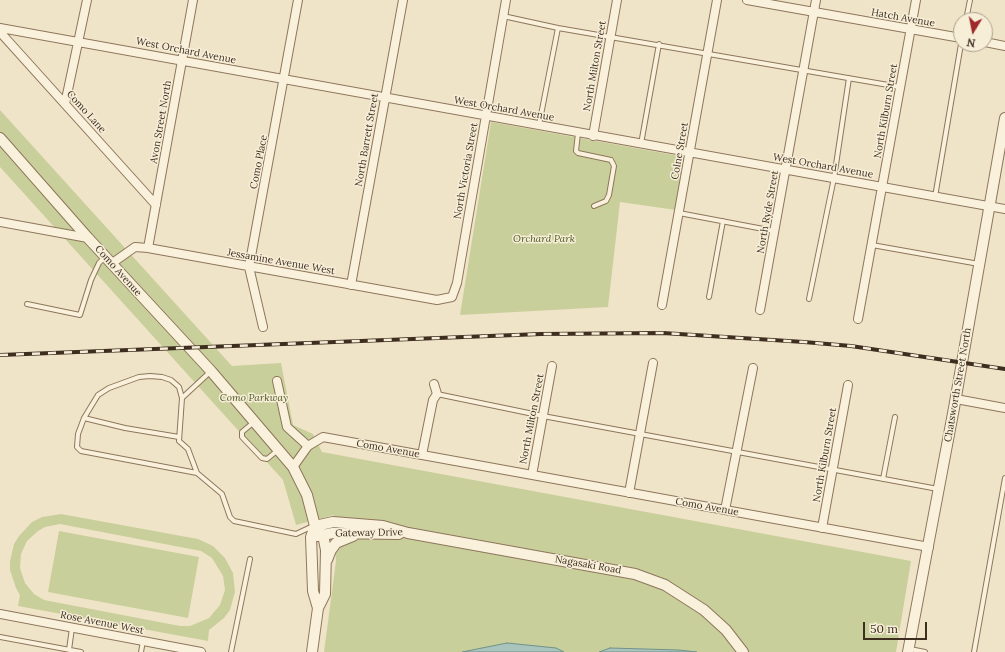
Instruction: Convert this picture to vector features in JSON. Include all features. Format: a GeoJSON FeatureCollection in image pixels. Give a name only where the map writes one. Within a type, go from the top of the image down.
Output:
{"type":"FeatureCollection","features":[{"type":"Feature","properties":{"kind":"street"},"geometry":{"type":"LineString","coordinates":[[65,104],[88,0]]}},
{"type":"Feature","properties":{"kind":"street","name":"Avon Street North"},"geometry":{"type":"LineString","coordinates":[[148,248],[193,0]]}},
{"type":"Feature","properties":{"kind":"street","name":"Como Place"},"geometry":{"type":"LineString","coordinates":[[263,326],[249,267],[298,0]]}},
{"type":"Feature","properties":{"kind":"street","name":"North Barrett Street"},"geometry":{"type":"LineString","coordinates":[[351,285],[403,0]]}},
{"type":"Feature","properties":{"kind":"street","name":"North Victoria Street"},"geometry":{"type":"LineString","coordinates":[[452,297],[457,283],[506,0]]}},
{"type":"Feature","properties":{"kind":"street","name":"North Milton Street"},"geometry":{"type":"LineString","coordinates":[[593,136],[616,0]]}},
{"type":"Feature","properties":{"kind":"street","name":"Colne Street"},"geometry":{"type":"LineString","coordinates":[[662,305],[717,0]]}},
{"type":"Feature","properties":{"kind":"street","name":"Hatch Avenue"},"geometry":{"type":"LineString","coordinates":[[747,0],[766,2],[953,37]]}},
{"type":"Feature","properties":{"kind":"street","name":"North Ryde Street"},"geometry":{"type":"LineString","coordinates":[[760,310],[816,0]]}},
{"type":"Feature","properties":{"kind":"street","name":"North Kilburn Street"},"geometry":{"type":"LineString","coordinates":[[858,319],[916,0]]}},
{"type":"Feature","properties":{"kind":"street","name":"West Orchard Avenue"},"geometry":{"type":"LineString","coordinates":[[0,28],[80,41],[641,145],[1005,209]]}},
{"type":"Feature","properties":{"kind":"street","name":"Como Lane"},"geometry":{"type":"LineString","coordinates":[[0,32],[156,205]]}},
{"type":"Feature","properties":{"kind":"street"},"geometry":{"type":"LineString","coordinates":[[993,44],[1005,46]]}},
{"type":"Feature","properties":{"kind":"street","name":"Chatsworth Street North"},"geometry":{"type":"LineString","coordinates":[[908,651],[940,490],[1005,118]]}},
{"type":"Feature","properties":{"kind":"street","name":"Como Avenue"},"geometry":{"type":"LineString","coordinates":[[0,138],[88,238],[211,372],[293,467],[308,446],[323,437],[928,547]]}},
{"type":"Feature","properties":{"kind":"street"},"geometry":{"type":"LineString","coordinates":[[0,222],[88,238]]}},
{"type":"Feature","properties":{"kind":"street","name":"Jessamine Avenue West"},"geometry":{"type":"LineString","coordinates":[[108,260],[135,247],[148,248],[437,300],[452,297]]}},
{"type":"Feature","properties":{"kind":"street"},"geometry":{"type":"LineString","coordinates":[[628,493],[653,363]]}},
{"type":"Feature","properties":{"kind":"street","name":"North Milton Street"},"geometry":{"type":"LineString","coordinates":[[532,475],[552,366]]}},
{"type":"Feature","properties":{"kind":"street"},"geometry":{"type":"LineString","coordinates":[[725,510],[753,368]]}},
{"type":"Feature","properties":{"kind":"street"},"geometry":{"type":"LineString","coordinates":[[277,381],[287,427],[308,446]]}},
{"type":"Feature","properties":{"kind":"street"},"geometry":{"type":"LineString","coordinates":[[422,455],[433,400],[437,394],[434,384]]}},
{"type":"Feature","properties":{"kind":"street","name":"North Kilburn Street"},"geometry":{"type":"LineString","coordinates":[[822,528],[848,385]]}},
{"type":"Feature","properties":{"kind":"street"},"geometry":{"type":"LineString","coordinates":[[956,399],[1005,408]]}},
{"type":"Feature","properties":{"kind":"street"},"geometry":{"type":"LineString","coordinates":[[293,467],[307,494],[315,526],[323,534],[326,550],[325,594],[318,608],[312,652]]}},
{"type":"Feature","properties":{"kind":"street","name":"Gateway Drive"},"geometry":{"type":"LineString","coordinates":[[315,526],[333,522],[349,522],[383,526],[408,533]]}},
{"type":"Feature","properties":{"kind":"street"},"geometry":{"type":"LineString","coordinates":[[315,526],[311,537],[313,591],[318,608]]}},
{"type":"Feature","properties":{"kind":"street","name":"Gateway Drive"},"geometry":{"type":"LineString","coordinates":[[311,537],[323,534],[408,533]]}},
{"type":"Feature","properties":{"kind":"street","name":"Nagasaki Road"},"geometry":{"type":"LineString","coordinates":[[408,533],[620,571],[650,579],[678,592],[704,610],[726,630],[743,652]]}},
{"type":"Feature","properties":{"kind":"street"},"geometry":{"type":"LineString","coordinates":[[325,564],[336,543],[346,537],[360,534]]}},
{"type":"Feature","properties":{"kind":"street","name":"Rose Avenue West"},"geometry":{"type":"LineString","coordinates":[[0,614],[201,652]]}},
{"type":"Feature","properties":{"kind":"lane"},"geometry":{"type":"LineString","coordinates":[[968,12],[970,0]]}},
{"type":"Feature","properties":{"kind":"lane"},"geometry":{"type":"LineString","coordinates":[[503,16],[558,28],[659,44],[900,87]]}},
{"type":"Feature","properties":{"kind":"lane"},"geometry":{"type":"LineString","coordinates":[[539,126],[558,28]]}},
{"type":"Feature","properties":{"kind":"lane"},"geometry":{"type":"LineString","coordinates":[[641,145],[659,44]]}},
{"type":"Feature","properties":{"kind":"lane"},"geometry":{"type":"LineString","coordinates":[[935,197],[961,52]]}},
{"type":"Feature","properties":{"kind":"lane"},"geometry":{"type":"LineString","coordinates":[[809,299],[834,178],[849,78]]}},
{"type":"Feature","properties":{"kind":"lane"},"geometry":{"type":"LineString","coordinates":[[578,133],[576,151],[578,154],[612,160],[614,166],[606,201],[594,206]]}},
{"type":"Feature","properties":{"kind":"lane"},"geometry":{"type":"LineString","coordinates":[[679,213],[774,231]]}},
{"type":"Feature","properties":{"kind":"lane"},"geometry":{"type":"LineString","coordinates":[[709,297],[723,221]]}},
{"type":"Feature","properties":{"kind":"lane"},"geometry":{"type":"LineString","coordinates":[[872,245],[979,264]]}},
{"type":"Feature","properties":{"kind":"lane"},"geometry":{"type":"LineString","coordinates":[[27,304],[80,315],[91,280],[99,263],[108,260]]}},
{"type":"Feature","properties":{"kind":"lane"},"geometry":{"type":"LineString","coordinates":[[182,398],[211,372]]}},
{"type":"Feature","properties":{"kind":"lane"},"geometry":{"type":"LineString","coordinates":[[197,473],[188,449],[178,441],[182,398],[179,387],[171,380],[150,376],[139,377],[109,388],[98,395],[84,418],[78,434],[77,447],[81,451],[197,473],[222,494],[230,517],[234,521],[296,534],[315,526]]}},
{"type":"Feature","properties":{"kind":"lane"},"geometry":{"type":"LineString","coordinates":[[437,394],[543,416],[940,490]]}},
{"type":"Feature","properties":{"kind":"lane"},"geometry":{"type":"LineString","coordinates":[[883,479],[895,417]]}},
{"type":"Feature","properties":{"kind":"lane"},"geometry":{"type":"LineString","coordinates":[[84,418],[125,428],[179,437]]}},
{"type":"Feature","properties":{"kind":"lane"},"geometry":{"type":"LineString","coordinates":[[255,422],[242,432],[242,436],[262,458],[267,459],[278,449]]}},
{"type":"Feature","properties":{"kind":"lane"},"geometry":{"type":"LineString","coordinates":[[974,652],[1005,478]]}},
{"type":"Feature","properties":{"kind":"lane"},"geometry":{"type":"LineString","coordinates":[[231,652],[250,559]]}},
{"type":"Feature","properties":{"kind":"lane"},"geometry":{"type":"LineString","coordinates":[[69,650],[72,628]]}},
{"type":"Feature","properties":{"kind":"lane"},"geometry":{"type":"LineString","coordinates":[[0,637],[81,652]]}},
{"type":"Feature","properties":{"kind":"lane"},"geometry":{"type":"LineString","coordinates":[[141,652],[143,641]]}},
{"type":"Feature","properties":{"kind":"lane"},"geometry":{"type":"LineString","coordinates":[[908,651],[925,652]]}},
{"type":"Feature","properties":{"kind":"green space","name":"Como Parkway"},"geometry":{"type":"Polygon","coordinates":[[[0,110],[232,366],[281,363],[293,425],[313,434],[322,452],[911,561],[896,652],[324,652],[336,561],[334,515],[296,525],[283,480],[0,167],[0,110]]]}},
{"type":"Feature","properties":{"kind":"green space","name":"Orchard Park"},"geometry":{"type":"Polygon","coordinates":[[[491,122],[685,157],[676,210],[620,202],[608,307],[460,315],[491,122]]]}},
{"type":"Feature","properties":{"kind":"green space"},"geometry":{"type":"Polygon","coordinates":[[[61,514],[198,539],[213,546],[225,558],[233,573],[235,592],[230,610],[224,618],[209,630],[208,641],[18,606],[20,595],[10,570],[10,561],[14,544],[32,522],[42,517],[61,514]],[[60,524],[45,527],[27,541],[21,554],[20,568],[25,583],[34,594],[44,600],[180,626],[190,626],[209,618],[220,605],[225,590],[223,576],[212,558],[201,551],[60,524]]]}},
{"type":"Feature","properties":{"kind":"green space"},"geometry":{"type":"Polygon","coordinates":[[[59,531],[199,557],[188,618],[48,592],[59,531]]]}},
{"type":"Feature","properties":{"kind":"water"},"geometry":{"type":"Polygon","coordinates":[[[507,643],[556,648],[564,652],[462,652],[507,643]]]}},
{"type":"Feature","properties":{"kind":"water"},"geometry":{"type":"Polygon","coordinates":[[[610,648],[679,650],[697,652],[599,652],[610,648]]]}},
{"type":"Feature","properties":{"kind":"railway"},"geometry":{"type":"LineString","coordinates":[[0,355],[541,334],[663,333],[851,346],[1005,369]]}}]}
